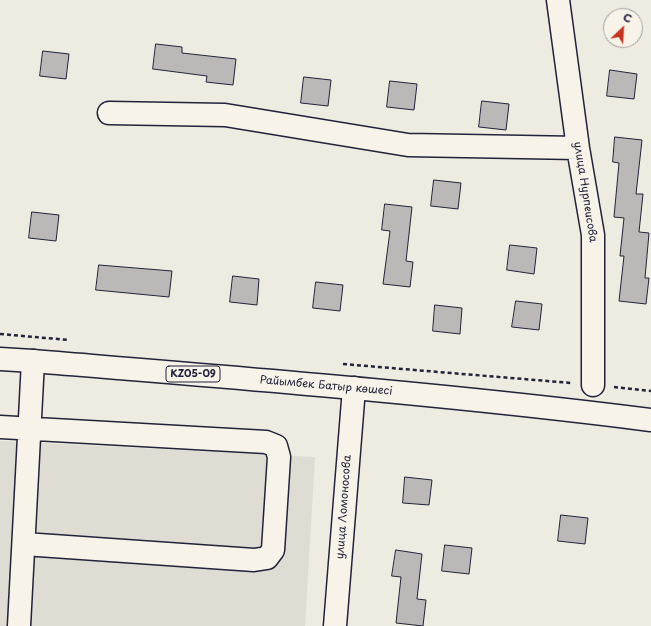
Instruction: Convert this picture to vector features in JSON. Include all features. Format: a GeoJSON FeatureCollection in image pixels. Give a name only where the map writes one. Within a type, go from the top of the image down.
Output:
{"type":"FeatureCollection","features":[{"type":"Feature","properties":{"kind":"street","name":"улица Нурпеисова"},"geometry":{"type":"LineString","coordinates":[[558,0],[578,148],[593,235],[593,385]]}},
{"type":"Feature","properties":{"kind":"street"},"geometry":{"type":"LineString","coordinates":[[109,113],[225,114],[408,145],[578,148]]}},
{"type":"Feature","properties":{"kind":"street","name":"Райымбек Батыр көшесі"},"geometry":{"type":"LineString","coordinates":[[0,359],[354,388],[593,412],[651,420]]}},
{"type":"Feature","properties":{"kind":"street"},"geometry":{"type":"LineString","coordinates":[[19,626],[33,361]]}},
{"type":"Feature","properties":{"kind":"street","name":"улица Ломоносова"},"geometry":{"type":"LineString","coordinates":[[335,626],[354,388]]}},
{"type":"Feature","properties":{"kind":"street"},"geometry":{"type":"LineString","coordinates":[[0,427],[29,430],[266,442],[276,446],[279,457],[273,550],[267,558],[254,560],[24,544]]}},
{"type":"Feature","properties":{"kind":"shaded area"},"geometry":{"type":"Polygon","coordinates":[[[0,441],[315,457],[305,626],[0,626],[0,441]]]}},
{"type":"Feature","properties":{"kind":"building"},"geometry":{"type":"Polygon","coordinates":[[[156,44],[182,47],[182,53],[236,59],[233,85],[206,82],[207,76],[153,69],[156,44]]]}},
{"type":"Feature","properties":{"kind":"building"},"geometry":{"type":"Polygon","coordinates":[[[43,51],[69,54],[66,79],[40,76],[43,51]]]}},
{"type":"Feature","properties":{"kind":"building"},"geometry":{"type":"Polygon","coordinates":[[[610,70],[637,74],[634,99],[607,96],[610,70]]]}},
{"type":"Feature","properties":{"kind":"building"},"geometry":{"type":"Polygon","coordinates":[[[304,77],[331,80],[328,106],[301,103],[304,77]]]}},
{"type":"Feature","properties":{"kind":"building"},"geometry":{"type":"Polygon","coordinates":[[[390,81],[417,84],[414,110],[387,107],[390,81]]]}},
{"type":"Feature","properties":{"kind":"building"},"geometry":{"type":"Polygon","coordinates":[[[482,101],[509,104],[506,130],[479,127],[482,101]]]}},
{"type":"Feature","properties":{"kind":"building"},"geometry":{"type":"Polygon","coordinates":[[[615,137],[642,140],[636,194],[643,194],[639,232],[649,233],[645,278],[649,278],[646,304],[619,301],[624,256],[620,256],[624,218],[614,217],[619,163],[613,162],[615,137]]]}},
{"type":"Feature","properties":{"kind":"building"},"geometry":{"type":"Polygon","coordinates":[[[434,180],[461,183],[458,209],[431,206],[434,180]]]}},
{"type":"Feature","properties":{"kind":"building"},"geometry":{"type":"Polygon","coordinates":[[[385,204],[412,207],[406,261],[413,262],[410,287],[383,284],[390,231],[382,230],[385,204]]]}},
{"type":"Feature","properties":{"kind":"building"},"geometry":{"type":"Polygon","coordinates":[[[32,212],[59,215],[56,241],[29,238],[32,212]]]}},
{"type":"Feature","properties":{"kind":"building"},"geometry":{"type":"Polygon","coordinates":[[[510,245],[537,248],[534,274],[507,270],[510,245]]]}},
{"type":"Feature","properties":{"kind":"building"},"geometry":{"type":"Polygon","coordinates":[[[99,265],[172,271],[169,297],[96,290],[99,265]]]}},
{"type":"Feature","properties":{"kind":"building"},"geometry":{"type":"Polygon","coordinates":[[[233,276],[259,279],[257,305],[230,302],[233,276]]]}},
{"type":"Feature","properties":{"kind":"building"},"geometry":{"type":"Polygon","coordinates":[[[316,282],[343,285],[340,311],[313,308],[316,282]]]}},
{"type":"Feature","properties":{"kind":"building"},"geometry":{"type":"Polygon","coordinates":[[[516,301],[542,304],[539,330],[512,327],[516,301]]]}},
{"type":"Feature","properties":{"kind":"building"},"geometry":{"type":"Polygon","coordinates":[[[435,305],[462,308],[460,334],[433,331],[435,305]]]}},
{"type":"Feature","properties":{"kind":"building"},"geometry":{"type":"Polygon","coordinates":[[[405,477],[432,480],[429,505],[403,503],[405,477]]]}},
{"type":"Feature","properties":{"kind":"building"},"geometry":{"type":"Polygon","coordinates":[[[561,515],[588,518],[585,544],[558,541],[561,515]]]}},
{"type":"Feature","properties":{"kind":"building"},"geometry":{"type":"Polygon","coordinates":[[[445,545],[472,548],[469,574],[442,571],[445,545]]]}},
{"type":"Feature","properties":{"kind":"building"},"geometry":{"type":"Polygon","coordinates":[[[396,550],[422,554],[417,599],[426,600],[423,626],[396,623],[401,577],[392,576],[396,550]]]}}]}
